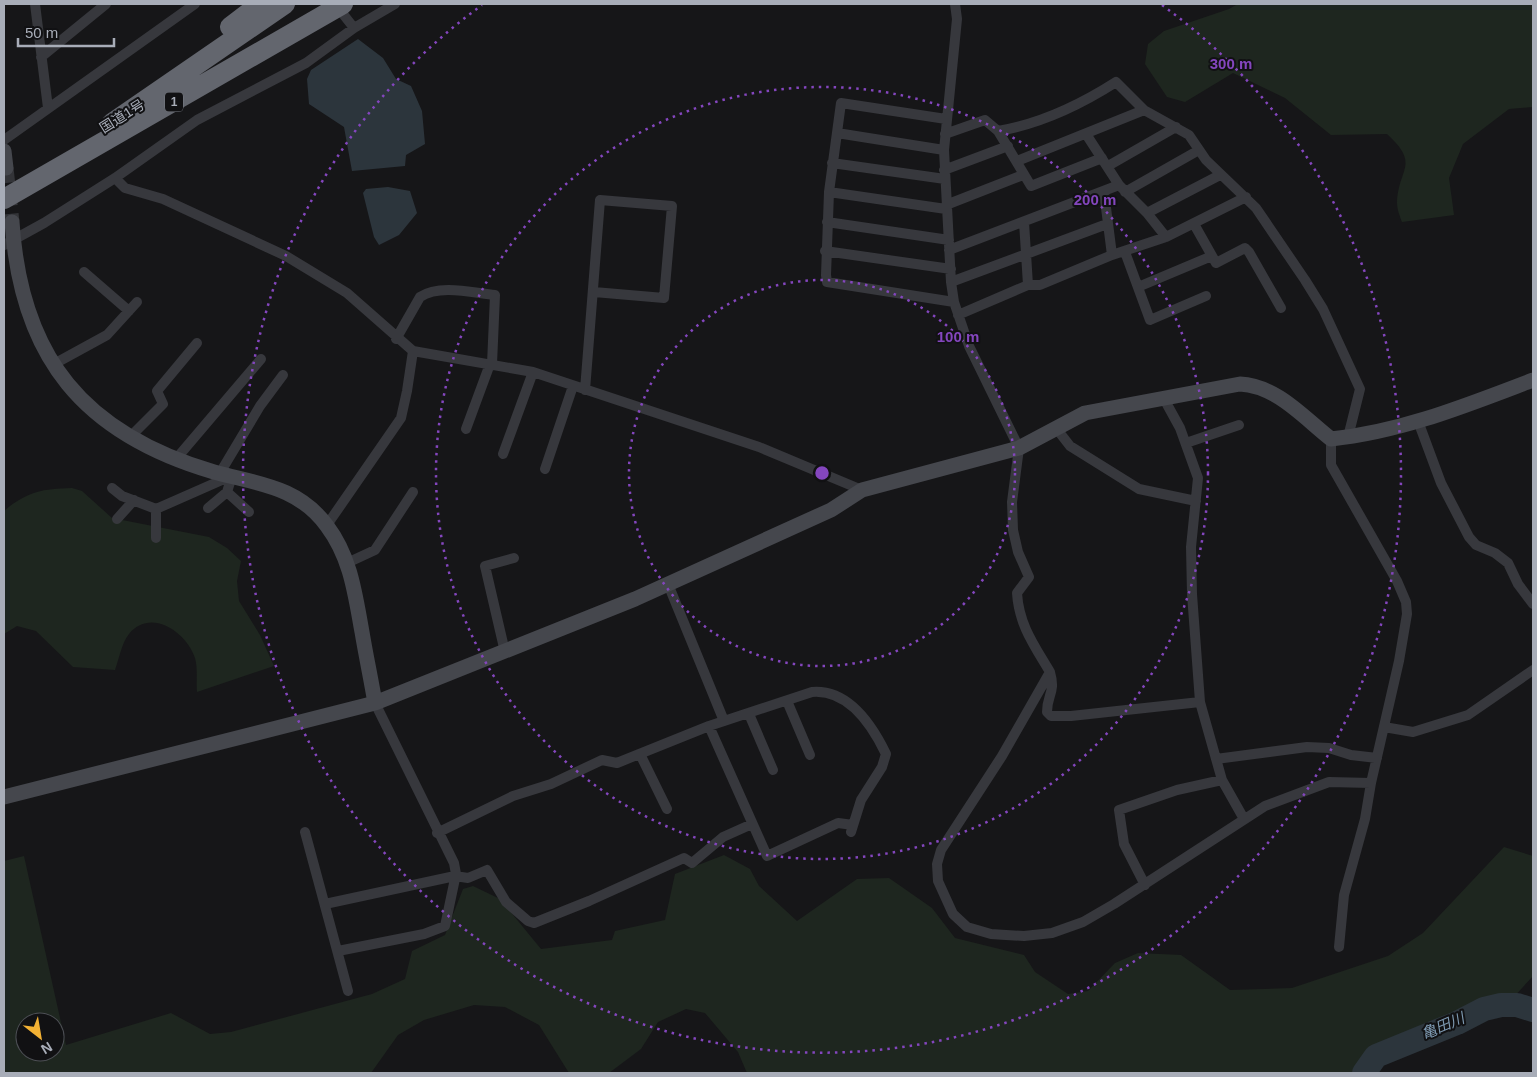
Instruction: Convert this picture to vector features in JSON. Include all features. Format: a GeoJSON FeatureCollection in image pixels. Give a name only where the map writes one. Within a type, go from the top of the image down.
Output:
{"type":"FeatureCollection","features":[{"type":"Feature","properties":{"kind":"highway","name":"1"},"geometry":{"type":"LineString","coordinates":[[132,111],[136,97],[260,4]]}},
{"type":"Feature","properties":{"kind":"highway","name":"国道1号"},"geometry":{"type":"LineString","coordinates":[[5,178],[132,111],[285,4]]}},
{"type":"Feature","properties":{"kind":"highway","name":"1"},"geometry":{"type":"LineString","coordinates":[[4,199],[343,9]]}},
{"type":"Feature","properties":{"kind":"street"},"geometry":{"type":"LineString","coordinates":[[34,4],[48,108]]}},
{"type":"Feature","properties":{"kind":"street"},"geometry":{"type":"LineString","coordinates":[[41,57],[106,4]]}},
{"type":"Feature","properties":{"kind":"street"},"geometry":{"type":"LineString","coordinates":[[4,140],[195,4]]}},
{"type":"Feature","properties":{"kind":"street"},"geometry":{"type":"LineString","coordinates":[[9,242],[115,178],[191,124],[306,63],[354,28],[395,4]]}},
{"type":"Feature","properties":{"kind":"street"},"geometry":{"type":"LineString","coordinates":[[955,4],[957,19],[944,150],[951,282],[954,302],[973,355],[1019,448],[1012,502],[1013,530],[1018,552],[1030,577],[1017,593],[1018,612],[1022,625],[1050,672],[1054,686],[1047,712],[1051,716],[1080,715],[1200,702]]}},
{"type":"Feature","properties":{"kind":"street"},"geometry":{"type":"LineString","coordinates":[[343,9],[354,28]]}},
{"type":"Feature","properties":{"kind":"street"},"geometry":{"type":"LineString","coordinates":[[998,131],[1016,128],[1084,102],[1116,82],[1144,110],[1189,135],[1220,175],[1246,196],[1261,215],[1305,280],[1345,354],[1360,389],[1348,437]]}},
{"type":"Feature","properties":{"kind":"street"},"geometry":{"type":"LineString","coordinates":[[946,119],[841,103],[832,163],[825,251],[827,282],[954,302]]}},
{"type":"Feature","properties":{"kind":"street"},"geometry":{"type":"LineString","coordinates":[[1017,161],[1144,110]]}},
{"type":"Feature","properties":{"kind":"street"},"geometry":{"type":"LineString","coordinates":[[945,134],[986,120],[998,131],[1031,186],[1105,162],[1176,127]]}},
{"type":"Feature","properties":{"kind":"street"},"geometry":{"type":"LineString","coordinates":[[837,133],[944,150]]}},
{"type":"Feature","properties":{"kind":"street"},"geometry":{"type":"LineString","coordinates":[[1086,134],[1122,188],[1147,212],[1166,236]]}},
{"type":"Feature","properties":{"kind":"street"},"geometry":{"type":"LineString","coordinates":[[832,163],[944,175],[1008,146]]}},
{"type":"Feature","properties":{"kind":"street"},"geometry":{"type":"LineString","coordinates":[[827,222],[949,245],[1024,222],[1104,192],[1122,188],[1199,150]]}},
{"type":"Feature","properties":{"kind":"street"},"geometry":{"type":"LineString","coordinates":[[4,151],[5,178]]}},
{"type":"Feature","properties":{"kind":"street"},"geometry":{"type":"LineString","coordinates":[[829,192],[946,207],[1023,175]]}},
{"type":"Feature","properties":{"kind":"street"},"geometry":{"type":"LineString","coordinates":[[1147,212],[1220,175]]}},
{"type":"Feature","properties":{"kind":"street"},"geometry":{"type":"LineString","coordinates":[[115,178],[125,188],[163,199],[286,256],[347,293],[396,339],[413,351],[533,372],[758,446],[862,490]]}},
{"type":"Feature","properties":{"kind":"street"},"geometry":{"type":"LineString","coordinates":[[1104,192],[1112,255]]}},
{"type":"Feature","properties":{"kind":"street"},"geometry":{"type":"LineString","coordinates":[[958,314],[1028,285],[1040,284],[1166,236],[1194,224],[1246,196]]}},
{"type":"Feature","properties":{"kind":"street"},"geometry":{"type":"LineString","coordinates":[[585,390],[600,200],[672,206],[664,298],[594,292]]}},
{"type":"Feature","properties":{"kind":"street"},"geometry":{"type":"LineString","coordinates":[[12,222],[9,242],[28,312],[54,364],[68,384],[91,407],[105,420],[154,451],[226,474],[273,486],[288,494],[307,505],[327,525],[342,550],[354,584],[375,703],[437,833],[454,863],[455,876],[445,926],[424,934],[338,951]]}},
{"type":"Feature","properties":{"kind":"street"},"geometry":{"type":"LineString","coordinates":[[1024,222],[1028,285]]}},
{"type":"Feature","properties":{"kind":"street"},"geometry":{"type":"LineString","coordinates":[[951,282],[1107,224]]}},
{"type":"Feature","properties":{"kind":"street"},"geometry":{"type":"LineString","coordinates":[[1194,224],[1216,263],[1245,248],[1281,308]]}},
{"type":"Feature","properties":{"kind":"street"},"geometry":{"type":"LineString","coordinates":[[825,251],[951,269]]}},
{"type":"Feature","properties":{"kind":"street"},"geometry":{"type":"LineString","coordinates":[[1125,252],[1150,320],[1206,296]]}},
{"type":"Feature","properties":{"kind":"street"},"geometry":{"type":"LineString","coordinates":[[1138,287],[1212,256]]}},
{"type":"Feature","properties":{"kind":"street"},"geometry":{"type":"LineString","coordinates":[[84,272],[129,311]]}},
{"type":"Feature","properties":{"kind":"street"},"geometry":{"type":"LineString","coordinates":[[396,339],[420,297],[426,293],[440,291],[495,295],[491,364],[466,429]]}},
{"type":"Feature","properties":{"kind":"street"},"geometry":{"type":"LineString","coordinates":[[54,364],[107,335],[137,302]]}},
{"type":"Feature","properties":{"kind":"street"},"geometry":{"type":"LineString","coordinates":[[130,437],[163,404],[157,392],[197,343]]}},
{"type":"Feature","properties":{"kind":"street"},"geometry":{"type":"LineString","coordinates":[[327,525],[400,418],[407,392],[413,351]]}},
{"type":"Feature","properties":{"kind":"street"},"geometry":{"type":"LineString","coordinates":[[176,459],[261,359]]}},
{"type":"Feature","properties":{"kind":"street"},"geometry":{"type":"LineString","coordinates":[[503,454],[533,372]]}},
{"type":"Feature","properties":{"kind":"street"},"geometry":{"type":"LineString","coordinates":[[208,508],[226,492],[226,474],[260,406],[283,375]]}},
{"type":"Feature","properties":{"kind":"street"},"geometry":{"type":"LineString","coordinates":[[4,797],[375,703],[505,652],[668,584],[831,510],[862,490],[1019,448],[1085,413],[1240,384],[1254,385],[1282,399],[1331,439],[1374,434],[1418,421],[1533,380]]}},
{"type":"Feature","properties":{"kind":"street"},"geometry":{"type":"LineString","coordinates":[[545,468],[573,386]]}},
{"type":"Feature","properties":{"kind":"street"},"geometry":{"type":"LineString","coordinates":[[1164,398],[1186,443],[1198,478],[1191,546],[1192,594],[1200,702],[1222,780],[1244,819]]}},
{"type":"Feature","properties":{"kind":"street"},"geometry":{"type":"LineString","coordinates":[[1418,421],[1441,483],[1469,537],[1476,545],[1495,553],[1508,563],[1518,584],[1533,604]]}},
{"type":"Feature","properties":{"kind":"street"},"geometry":{"type":"LineString","coordinates":[[1186,443],[1239,425]]}},
{"type":"Feature","properties":{"kind":"street"},"geometry":{"type":"LineString","coordinates":[[1056,428],[1070,446],[1139,489],[1196,501]]}},
{"type":"Feature","properties":{"kind":"street"},"geometry":{"type":"LineString","coordinates":[[1331,439],[1330,465],[1390,568],[1406,602],[1406,621],[1399,661],[1371,783],[1363,829],[1344,895],[1339,947]]}},
{"type":"Feature","properties":{"kind":"street"},"geometry":{"type":"LineString","coordinates":[[112,488],[156,509],[226,474]]}},
{"type":"Feature","properties":{"kind":"street"},"geometry":{"type":"LineString","coordinates":[[226,492],[249,512]]}},
{"type":"Feature","properties":{"kind":"street"},"geometry":{"type":"LineString","coordinates":[[347,563],[375,550],[412,492]]}},
{"type":"Feature","properties":{"kind":"street"},"geometry":{"type":"LineString","coordinates":[[117,519],[134,500]]}},
{"type":"Feature","properties":{"kind":"street"},"geometry":{"type":"LineString","coordinates":[[156,509],[156,538]]}},
{"type":"Feature","properties":{"kind":"street"},"geometry":{"type":"LineString","coordinates":[[505,652],[485,566],[514,558]]}},
{"type":"Feature","properties":{"kind":"street"},"geometry":{"type":"LineString","coordinates":[[668,584],[724,721]]}},
{"type":"Feature","properties":{"kind":"street"},"geometry":{"type":"LineString","coordinates":[[1384,727],[1413,732],[1468,714],[1533,670]]}},
{"type":"Feature","properties":{"kind":"street"},"geometry":{"type":"LineString","coordinates":[[1050,672],[1002,756],[941,850],[937,864],[938,881],[953,914],[967,927],[991,934],[1036,935],[1059,931],[1083,922],[1145,885],[1264,806],[1329,782],[1371,783]]}},
{"type":"Feature","properties":{"kind":"street"},"geometry":{"type":"LineString","coordinates":[[437,833],[513,796],[552,784],[602,760],[617,763],[709,726],[812,692],[831,692],[867,721],[883,748],[886,757],[867,788],[852,829],[838,824],[767,856],[709,726]]}},
{"type":"Feature","properties":{"kind":"street"},"geometry":{"type":"LineString","coordinates":[[787,701],[810,755]]}},
{"type":"Feature","properties":{"kind":"street"},"geometry":{"type":"LineString","coordinates":[[748,714],[773,770]]}},
{"type":"Feature","properties":{"kind":"street"},"geometry":{"type":"LineString","coordinates":[[1216,759],[1307,747],[1330,748],[1351,755],[1377,758]]}},
{"type":"Feature","properties":{"kind":"street"},"geometry":{"type":"LineString","coordinates":[[640,754],[667,809]]}},
{"type":"Feature","properties":{"kind":"street"},"geometry":{"type":"LineString","coordinates":[[1145,885],[1124,844],[1119,810],[1177,790],[1222,780]]}},
{"type":"Feature","properties":{"kind":"street"},"geometry":{"type":"LineString","coordinates":[[325,904],[455,876],[468,878],[487,870],[506,902],[528,921],[534,923],[589,901],[684,858],[692,863],[723,837],[752,824]]}},
{"type":"Feature","properties":{"kind":"street"},"geometry":{"type":"LineString","coordinates":[[305,832],[348,991]]}},
{"type":"Feature","properties":{"kind":"shaded area"},"geometry":{"type":"Polygon","coordinates":[[[1238,4],[1533,4],[1533,107],[1509,109],[1463,144],[1449,178],[1454,215],[1402,222],[1397,203],[1405,160],[1397,144],[1387,134],[1331,135],[1285,98],[1233,73],[1185,102],[1167,97],[1145,64],[1148,44],[1164,31],[1229,9],[1238,4]]]}},
{"type":"Feature","properties":{"kind":"shaded area"},"geometry":{"type":"Polygon","coordinates":[[[358,39],[383,58],[396,79],[411,86],[422,111],[425,144],[406,155],[405,166],[352,171],[344,127],[309,104],[307,79],[311,70],[358,39]]]}},
{"type":"Feature","properties":{"kind":"shaded area"},"geometry":{"type":"Polygon","coordinates":[[[388,187],[410,191],[417,213],[399,235],[379,245],[374,237],[363,193],[366,189],[388,187]]]}},
{"type":"Feature","properties":{"kind":"shaded area"},"geometry":{"type":"Polygon","coordinates":[[[72,488],[82,491],[112,518],[209,537],[227,548],[241,561],[237,581],[239,601],[260,635],[274,666],[197,692],[196,662],[191,649],[176,632],[167,626],[147,623],[138,626],[127,637],[115,670],[73,667],[36,631],[17,626],[4,634],[4,511],[21,499],[36,492],[72,488]]]}},
{"type":"Feature","properties":{"kind":"shaded area"},"geometry":{"type":"Polygon","coordinates":[[[1504,847],[1533,856],[1533,976],[1511,1000],[1469,1004],[1382,1051],[1361,1073],[747,1073],[738,1052],[705,1013],[686,1009],[658,1022],[641,1049],[609,1073],[569,1073],[539,1025],[505,1007],[474,1005],[424,1020],[398,1035],[371,1073],[4,1073],[4,861],[24,856],[59,1012],[15,1012],[15,1062],[65,1062],[65,1040],[66,1045],[171,1013],[210,1034],[231,1032],[372,994],[405,979],[412,951],[445,935],[463,889],[473,886],[500,899],[541,949],[612,940],[615,931],[665,920],[675,874],[724,855],[750,869],[759,886],[797,921],[857,879],[889,878],[932,908],[955,938],[1024,955],[1035,972],[1068,994],[1088,991],[1115,963],[1138,953],[1181,955],[1230,990],[1292,988],[1388,956],[1423,933],[1504,847]]]}},
{"type":"Feature","properties":{"kind":"waterway","name":"亀田川"},"geometry":{"type":"LineString","coordinates":[[1364,1073],[1376,1056],[1457,1023],[1484,1009],[1501,1005],[1517,1005],[1533,1010]]}},
{"type":"Feature","properties":{"kind":"tunnel"},"geometry":{"type":"LineString","coordinates":[[6,168],[12,222]]}}]}
